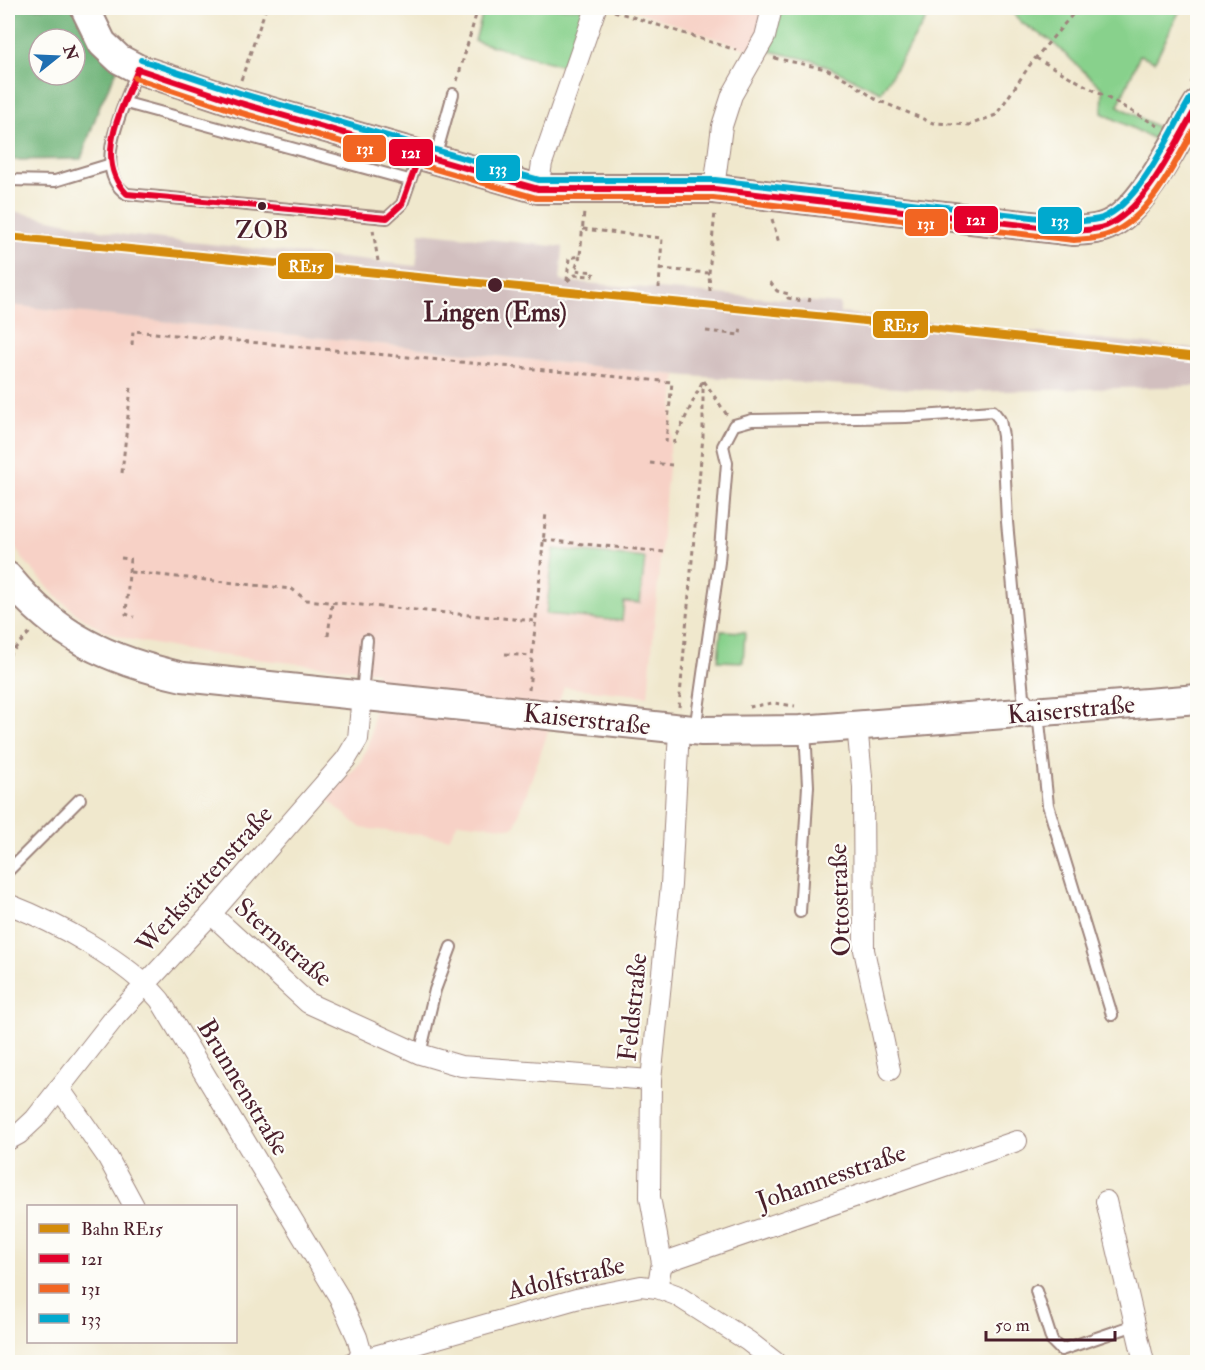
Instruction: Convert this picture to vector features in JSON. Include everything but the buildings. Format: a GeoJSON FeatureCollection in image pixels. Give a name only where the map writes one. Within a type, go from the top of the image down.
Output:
{"type":"FeatureCollection","features":[{"type":"Feature","properties":{"kind":"main road"},"geometry":{"type":"LineString","coordinates":[[85,8],[102,43],[119,59],[138,69],[240,103],[538,189],[715,198],[1074,231],[1100,229],[1112,224],[1136,205],[1193,96]]}},
{"type":"Feature","properties":{"kind":"main road","name":"Kaiserstraße"},"geometry":{"type":"LineString","coordinates":[[8,577],[24,597],[81,642],[134,666],[183,677],[687,730],[805,729],[1197,699]]}},
{"type":"Feature","properties":{"kind":"street"},"geometry":{"type":"LineString","coordinates":[[715,198],[722,126],[732,96],[765,37],[772,8]]}},
{"type":"Feature","properties":{"kind":"street"},"geometry":{"type":"LineString","coordinates":[[538,189],[542,163],[605,9]]}},
{"type":"Feature","properties":{"kind":"street","name":"Werkstättenstraße"},"geometry":{"type":"LineString","coordinates":[[8,1140],[19,1134],[35,1119],[115,1017],[211,914],[345,759],[358,739],[362,695]]}},
{"type":"Feature","properties":{"kind":"street","name":"Ottostraße"},"geometry":{"type":"LineString","coordinates":[[857,725],[863,787],[864,950],[890,1070]]}},
{"type":"Feature","properties":{"kind":"street","name":"Feldstraße"},"geometry":{"type":"LineString","coordinates":[[657,1288],[662,1263],[650,1197],[651,1080],[687,730]]}},
{"type":"Feature","properties":{"kind":"street","name":"Brunnenstraße"},"geometry":{"type":"LineString","coordinates":[[8,904],[116,960],[146,984],[160,1000],[339,1297],[357,1337],[360,1362]]}},
{"type":"Feature","properties":{"kind":"street","name":"Sternstraße"},"geometry":{"type":"LineString","coordinates":[[211,914],[308,1003],[420,1054],[461,1066],[651,1080]]}},
{"type":"Feature","properties":{"kind":"street"},"geometry":{"type":"LineString","coordinates":[[59,1088],[108,1158],[133,1205]]}},
{"type":"Feature","properties":{"kind":"street","name":"Johannesstraße"},"geometry":{"type":"LineString","coordinates":[[662,1263],[1017,1141]]}},
{"type":"Feature","properties":{"kind":"street"},"geometry":{"type":"LineString","coordinates":[[1106,1201],[1144,1362]]}},
{"type":"Feature","properties":{"kind":"street","name":"Adolfstraße"},"geometry":{"type":"LineString","coordinates":[[360,1362],[576,1299],[641,1286],[657,1288],[704,1311],[775,1362]]}},
{"type":"Feature","properties":{"kind":"lane"},"geometry":{"type":"LineString","coordinates":[[138,69],[110,150],[108,165],[111,178],[127,194],[387,218],[395,213],[402,204],[409,180],[427,156],[453,94]]}},
{"type":"Feature","properties":{"kind":"lane"},"geometry":{"type":"LineString","coordinates":[[126,103],[409,180]]}},
{"type":"Feature","properties":{"kind":"lane"},"geometry":{"type":"LineString","coordinates":[[8,180],[55,180],[108,165]]}},
{"type":"Feature","properties":{"kind":"lane"},"geometry":{"type":"LineString","coordinates":[[687,730],[719,562],[727,463],[723,446],[734,425],[752,420],[906,417],[993,411],[1000,420],[1003,436],[1007,522],[1023,696],[1038,712],[1047,805],[1112,1015]]}},
{"type":"Feature","properties":{"kind":"lane"},"geometry":{"type":"LineString","coordinates":[[362,695],[367,640]]}},
{"type":"Feature","properties":{"kind":"lane"},"geometry":{"type":"LineString","coordinates":[[800,912],[807,798],[805,729]]}},
{"type":"Feature","properties":{"kind":"lane"},"geometry":{"type":"LineString","coordinates":[[8,871],[80,799]]}},
{"type":"Feature","properties":{"kind":"lane"},"geometry":{"type":"LineString","coordinates":[[420,1054],[435,990],[451,947]]}},
{"type":"Feature","properties":{"kind":"lane"},"geometry":{"type":"LineString","coordinates":[[1036,1291],[1053,1341],[1061,1350],[1135,1326]]}},
{"type":"Feature","properties":{"kind":"path"},"geometry":{"type":"LineString","coordinates":[[239,88],[266,8]]}},
{"type":"Feature","properties":{"kind":"path"},"geometry":{"type":"LineString","coordinates":[[453,94],[478,8]]}},
{"type":"Feature","properties":{"kind":"path"},"geometry":{"type":"LineString","coordinates":[[605,9],[755,57],[786,59],[826,69],[850,81],[875,99],[933,123],[969,124],[996,115],[1036,58],[1078,8]]}},
{"type":"Feature","properties":{"kind":"path"},"geometry":{"type":"LineString","coordinates":[[1036,58],[1168,131]]}},
{"type":"Feature","properties":{"kind":"path"},"geometry":{"type":"LineString","coordinates":[[1193,96],[1197,72]]}},
{"type":"Feature","properties":{"kind":"path"},"geometry":{"type":"LineString","coordinates":[[710,291],[709,273],[715,198]]}},
{"type":"Feature","properties":{"kind":"path"},"geometry":{"type":"LineString","coordinates":[[580,256],[569,258],[567,282],[575,275],[593,276],[594,272],[575,270],[580,256],[585,211]]}},
{"type":"Feature","properties":{"kind":"path"},"geometry":{"type":"LineString","coordinates":[[773,214],[779,243]]}},
{"type":"Feature","properties":{"kind":"path"},"geometry":{"type":"LineString","coordinates":[[583,229],[662,238],[659,288]]}},
{"type":"Feature","properties":{"kind":"path"},"geometry":{"type":"LineString","coordinates":[[660,269],[709,273]]}},
{"type":"Feature","properties":{"kind":"path"},"geometry":{"type":"LineString","coordinates":[[770,282],[777,291],[789,294],[788,298],[802,301]]}},
{"type":"Feature","properties":{"kind":"path"},"geometry":{"type":"LineString","coordinates":[[706,331],[740,335],[741,326]]}},
{"type":"Feature","properties":{"kind":"path"},"geometry":{"type":"LineString","coordinates":[[132,345],[133,331],[672,382],[666,441],[674,442],[703,380]]}},
{"type":"Feature","properties":{"kind":"path"},"geometry":{"type":"LineString","coordinates":[[703,380],[734,425]]}},
{"type":"Feature","properties":{"kind":"path"},"geometry":{"type":"LineString","coordinates":[[687,730],[704,435],[703,380]]}},
{"type":"Feature","properties":{"kind":"path"},"geometry":{"type":"LineString","coordinates":[[122,473],[131,410],[131,387],[128,387]]}},
{"type":"Feature","properties":{"kind":"path"},"geometry":{"type":"LineString","coordinates":[[650,463],[672,465]]}},
{"type":"Feature","properties":{"kind":"path"},"geometry":{"type":"LineString","coordinates":[[527,713],[546,512]]}},
{"type":"Feature","properties":{"kind":"path"},"geometry":{"type":"LineString","coordinates":[[543,540],[665,552]]}},
{"type":"Feature","properties":{"kind":"path"},"geometry":{"type":"LineString","coordinates":[[122,558],[130,559],[126,614],[134,617]]}},
{"type":"Feature","properties":{"kind":"path"},"geometry":{"type":"LineString","coordinates":[[129,572],[292,589],[306,600],[535,621]]}},
{"type":"Feature","properties":{"kind":"path"},"geometry":{"type":"LineString","coordinates":[[328,636],[332,603]]}},
{"type":"Feature","properties":{"kind":"path"},"geometry":{"type":"LineString","coordinates":[[8,656],[45,615]]}},
{"type":"Feature","properties":{"kind":"path"},"geometry":{"type":"LineString","coordinates":[[505,654],[532,656]]}},
{"type":"Feature","properties":{"kind":"shaded area"},"geometry":{"type":"Polygon","coordinates":[[[627,8],[769,8],[755,52],[627,8]]]}},
{"type":"Feature","properties":{"kind":"shaded area"},"geometry":{"type":"Polygon","coordinates":[[[8,210],[125,235],[416,266],[420,232],[563,247],[560,281],[840,304],[840,313],[1197,349],[1197,386],[967,392],[688,376],[8,305],[8,210]]]}},
{"type":"Feature","properties":{"kind":"shaded area"},"geometry":{"type":"Polygon","coordinates":[[[8,305],[676,375],[648,696],[564,687],[514,828],[458,822],[449,838],[361,828],[327,799],[361,762],[371,736],[377,672],[200,653],[128,639],[102,630],[77,614],[55,595],[22,558],[8,535],[8,305]]]}},
{"type":"Feature","properties":{"kind":"green space"},"geometry":{"type":"Polygon","coordinates":[[[8,8],[78,8],[117,70],[100,105],[81,159],[8,160],[8,8]]]}},
{"type":"Feature","properties":{"kind":"green space"},"geometry":{"type":"Polygon","coordinates":[[[484,8],[590,8],[570,68],[475,41],[484,8]]]}},
{"type":"Feature","properties":{"kind":"green space"},"geometry":{"type":"Polygon","coordinates":[[[779,8],[933,8],[881,92],[815,61],[765,50],[779,8]]]}},
{"type":"Feature","properties":{"kind":"green space"},"geometry":{"type":"Polygon","coordinates":[[[1008,8],[1181,8],[1155,61],[1140,55],[1118,106],[1159,128],[1154,139],[1102,113],[1103,89],[1050,40],[1023,24],[1008,8]]]}},
{"type":"Feature","properties":{"kind":"green space"},"geometry":{"type":"Polygon","coordinates":[[[554,549],[645,558],[640,603],[624,602],[622,621],[546,614],[554,549]]]}},
{"type":"Feature","properties":{"kind":"green space"},"geometry":{"type":"Polygon","coordinates":[[[721,631],[745,632],[743,662],[718,661],[721,631]]]}},
{"type":"Feature","properties":{"kind":"rail line","name":"RE15"},"geometry":{"type":"LineString","coordinates":[[8,237],[837,318],[1198,357]]}},
{"type":"Feature","properties":{"kind":"transit line","name":"133"},"geometry":{"type":"LineString","coordinates":[[141,60],[243,94],[539,180],[715,180],[1074,222],[1102,218],[1116,210],[1129,198],[1153,166],[1190,99]]}},
{"type":"Feature","properties":{"kind":"transit line","name":"121"},"geometry":{"type":"LineString","coordinates":[[138,69],[240,103],[538,189],[714,189],[1074,231],[1106,226],[1135,205],[1159,173],[1198,105]]}},
{"type":"Feature","properties":{"kind":"transit line","name":"121"},"geometry":{"type":"LineString","coordinates":[[138,69],[119,116],[111,149],[112,165],[117,180],[127,194],[387,218],[402,204],[420,154]]}},
{"type":"Feature","properties":{"kind":"transit line","name":"131"},"geometry":{"type":"LineString","coordinates":[[135,78],[238,112],[536,198],[713,198],[1074,240],[1097,238],[1110,234],[1125,226],[1138,214],[1162,186],[1198,122]]}},
{"type":"Feature","properties":{"kind":"place","name":"ZOB"},"geometry":{"type":"Point","coordinates":[262,206]}},
{"type":"Feature","properties":{"kind":"place","name":"Lingen (Ems)"},"geometry":{"type":"Point","coordinates":[495,285]}}]}
